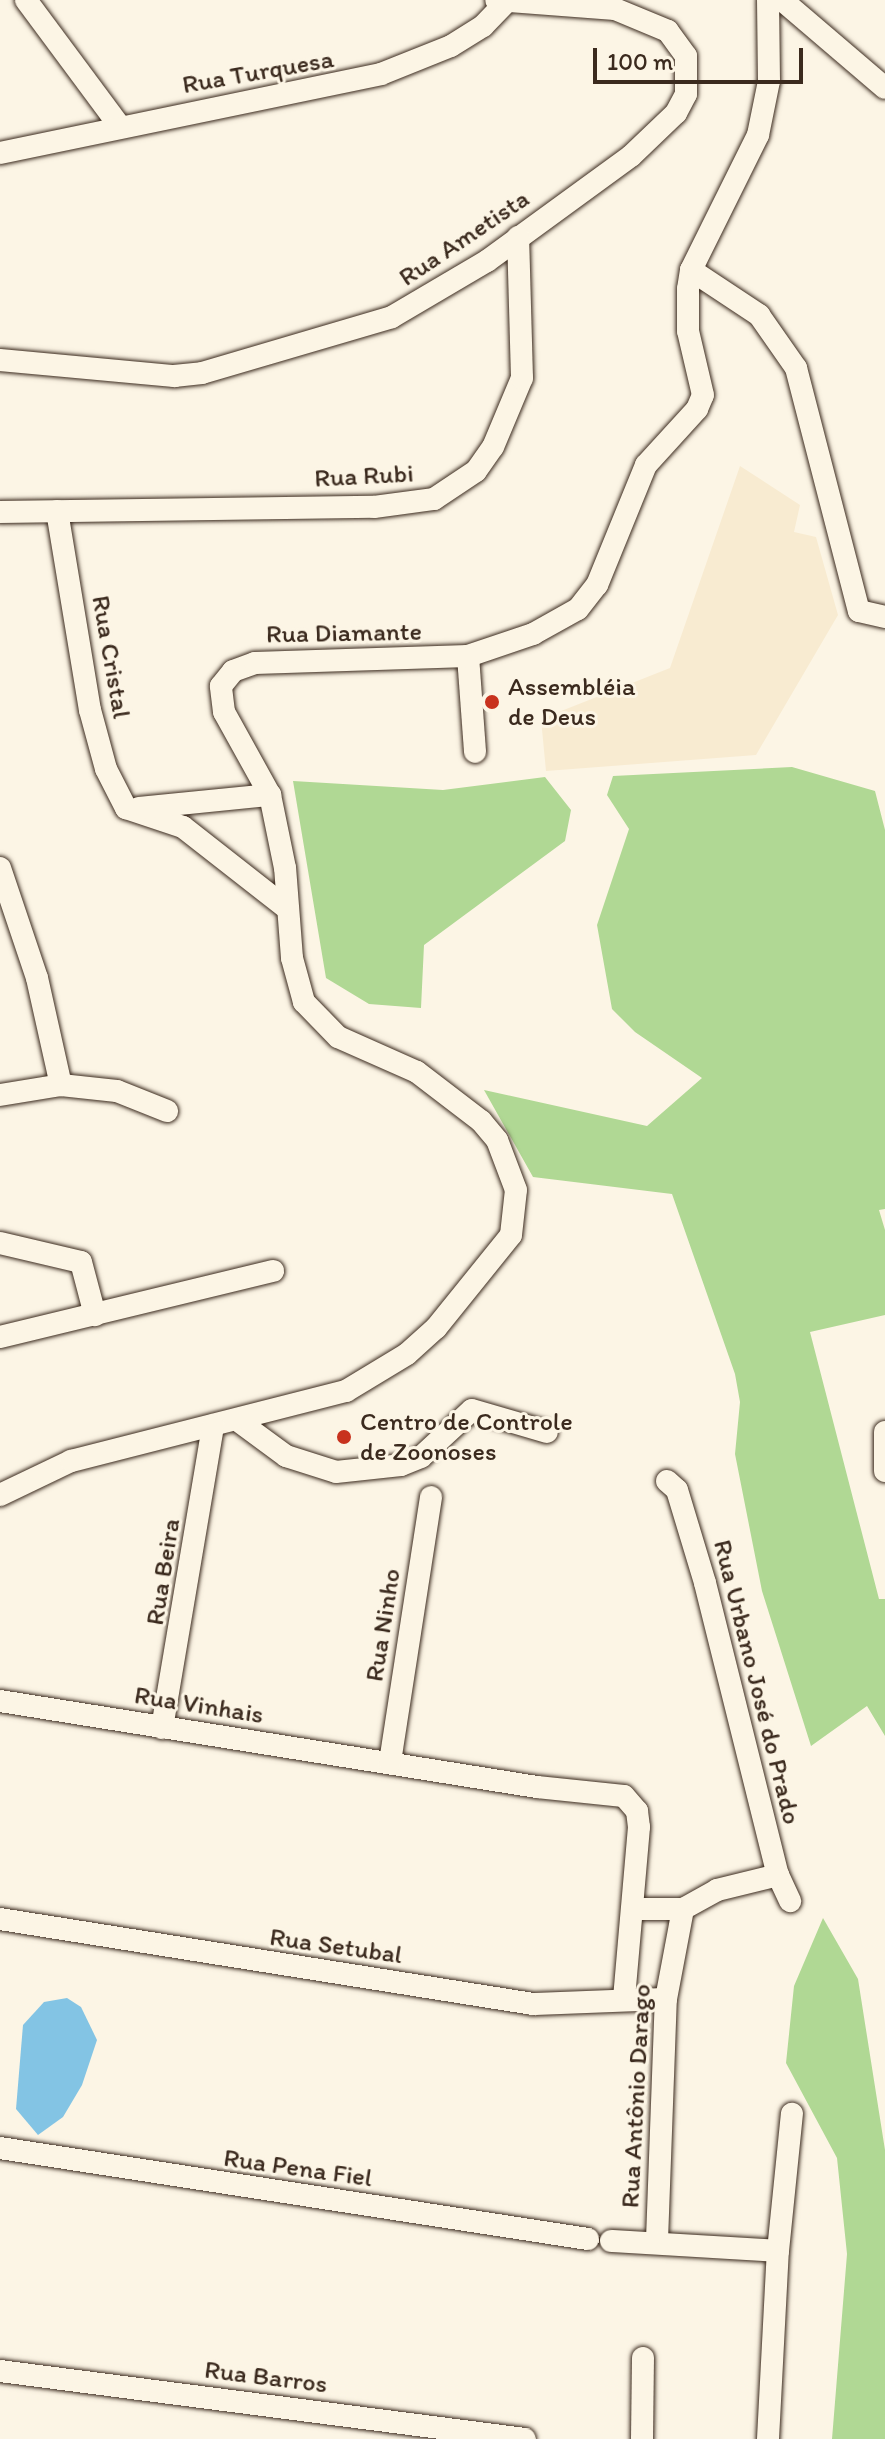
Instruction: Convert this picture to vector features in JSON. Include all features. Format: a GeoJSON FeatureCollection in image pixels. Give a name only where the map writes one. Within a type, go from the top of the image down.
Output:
{"type":"FeatureCollection","features":[{"type":"Feature","properties":{"kind":"street"},"geometry":{"type":"LineString","coordinates":[[26,0],[119,125]]}},
{"type":"Feature","properties":{"kind":"street","name":"Rua Diamante"},"geometry":{"type":"LineString","coordinates":[[0,1495],[71,1461],[346,1391],[407,1354],[495,1260],[517,1216],[508,1164],[481,1121],[417,1072],[338,1037],[312,1011],[298,988],[285,907],[285,868],[270,795],[220,700],[221,686],[233,671],[274,661],[468,656],[559,622],[597,585],[634,486],[703,395],[702,374],[688,331],[691,270],[758,135],[769,81],[768,0]]}},
{"type":"Feature","properties":{"kind":"street"},"geometry":{"type":"LineString","coordinates":[[782,0],[885,88]]}},
{"type":"Feature","properties":{"kind":"street","name":"Rua Turquesa"},"geometry":{"type":"LineString","coordinates":[[0,153],[119,125],[349,84],[393,71],[451,46],[483,26],[501,1]]}},
{"type":"Feature","properties":{"kind":"street","name":"Rua Ametista"},"geometry":{"type":"LineString","coordinates":[[0,360],[174,376],[228,368],[392,317],[423,302],[518,237],[660,131],[686,94],[688,75],[681,43],[646,19],[603,7],[501,1]]}},
{"type":"Feature","properties":{"kind":"street","name":"Rua Rubi"},"geometry":{"type":"LineString","coordinates":[[0,512],[409,505],[459,486],[493,447],[522,378],[518,237]]}},
{"type":"Feature","properties":{"kind":"street"},"geometry":{"type":"LineString","coordinates":[[691,270],[759,315],[796,368],[859,611],[885,617]]}},
{"type":"Feature","properties":{"kind":"street","name":"Rua Cristal"},"geometry":{"type":"LineString","coordinates":[[57,511],[90,710],[106,769],[126,808]]}},
{"type":"Feature","properties":{"kind":"street"},"geometry":{"type":"LineString","coordinates":[[468,656],[475,752]]}},
{"type":"Feature","properties":{"kind":"street"},"geometry":{"type":"LineString","coordinates":[[126,808],[270,795]]}},
{"type":"Feature","properties":{"kind":"street"},"geometry":{"type":"LineString","coordinates":[[126,808],[183,827],[285,907]]}},
{"type":"Feature","properties":{"kind":"street"},"geometry":{"type":"LineString","coordinates":[[0,868],[37,978],[61,1085]]}},
{"type":"Feature","properties":{"kind":"street"},"geometry":{"type":"LineString","coordinates":[[0,1095],[61,1085],[117,1091],[167,1111]]}},
{"type":"Feature","properties":{"kind":"street"},"geometry":{"type":"LineString","coordinates":[[0,1243],[81,1262],[95,1315]]}},
{"type":"Feature","properties":{"kind":"street"},"geometry":{"type":"LineString","coordinates":[[0,1337],[273,1271]]}},
{"type":"Feature","properties":{"kind":"street"},"geometry":{"type":"LineString","coordinates":[[237,1420],[286,1456],[336,1472],[401,1465],[421,1457],[472,1410],[547,1432]]}},
{"type":"Feature","properties":{"kind":"street","name":"Rua Beira"},"geometry":{"type":"LineString","coordinates":[[162,1728],[190,1587],[213,1425]]}},
{"type":"Feature","properties":{"kind":"street"},"geometry":{"type":"LineString","coordinates":[[885,1432],[885,1471]]}},
{"type":"Feature","properties":{"kind":"street","name":"Rua Urbano José do Prado"},"geometry":{"type":"LineString","coordinates":[[667,1481],[677,1490],[705,1583],[778,1875],[790,1901]]}},
{"type":"Feature","properties":{"kind":"street","name":"Rua Ninho"},"geometry":{"type":"LineString","coordinates":[[390,1762],[431,1497]]}},
{"type":"Feature","properties":{"kind":"street","name":"Rua Vinhais"},"geometry":{"type":"LineString","coordinates":[[0,1701],[537,1787],[606,1791],[624,1796],[637,1811],[633,1909]]}},
{"type":"Feature","properties":{"kind":"street"},"geometry":{"type":"LineString","coordinates":[[624,1997],[633,1909],[683,1909],[717,1890],[778,1875]]}},
{"type":"Feature","properties":{"kind":"street","name":"Rua Antônio Darago"},"geometry":{"type":"LineString","coordinates":[[657,2240],[666,1999],[683,1909]]}},
{"type":"Feature","properties":{"kind":"street","name":"Rua Setubal"},"geometry":{"type":"LineString","coordinates":[[0,1919],[533,2004],[624,1997],[666,1999]]}},
{"type":"Feature","properties":{"kind":"street"},"geometry":{"type":"LineString","coordinates":[[768,2439],[778,2251],[792,2114]]}},
{"type":"Feature","properties":{"kind":"street","name":"Rua Pena Fiel"},"geometry":{"type":"LineString","coordinates":[[0,2148],[588,2239]]}},
{"type":"Feature","properties":{"kind":"street"},"geometry":{"type":"LineString","coordinates":[[611,2241],[657,2240],[778,2251]]}},
{"type":"Feature","properties":{"kind":"street"},"geometry":{"type":"LineString","coordinates":[[642,2439],[643,2358]]}},
{"type":"Feature","properties":{"kind":"street","name":"Rua Barros"},"geometry":{"type":"LineString","coordinates":[[0,2371],[525,2439]]}},
{"type":"Feature","properties":{"kind":"shaded area"},"geometry":{"type":"Polygon","coordinates":[[[740,466],[800,505],[794,532],[816,537],[838,615],[756,755],[546,771],[541,719],[670,668],[740,466]]]}},
{"type":"Feature","properties":{"kind":"green space"},"geometry":{"type":"Polygon","coordinates":[[[792,767],[875,791],[885,830],[885,1209],[879,1210],[885,1230],[885,1315],[810,1332],[879,1599],[885,1599],[885,1736],[867,1706],[811,1746],[762,1591],[735,1454],[740,1402],[735,1374],[672,1194],[533,1177],[484,1090],[647,1126],[702,1078],[635,1032],[612,1009],[597,925],[629,829],[607,795],[613,776],[792,767]]]}},
{"type":"Feature","properties":{"kind":"green space"},"geometry":{"type":"Polygon","coordinates":[[[545,777],[571,810],[565,841],[424,945],[421,1008],[369,1004],[326,978],[293,781],[443,790],[545,777]]]}},
{"type":"Feature","properties":{"kind":"green space"},"geometry":{"type":"Polygon","coordinates":[[[823,1918],[858,1979],[885,2150],[885,2439],[832,2439],[847,2254],[837,2158],[786,2063],[794,1986],[823,1918]]]}},
{"type":"Feature","properties":{"kind":"water"},"geometry":{"type":"Polygon","coordinates":[[[67,1998],[81,2007],[97,2040],[82,2085],[63,2117],[38,2135],[16,2109],[23,2025],[44,2002],[67,1998]]]}},
{"type":"Feature","properties":{"kind":"place","name":"Assembléia de Deus"},"geometry":{"type":"Point","coordinates":[492,702]}},
{"type":"Feature","properties":{"kind":"place","name":"Centro de Controle de Zoonoses"},"geometry":{"type":"Point","coordinates":[344,1437]}}]}
